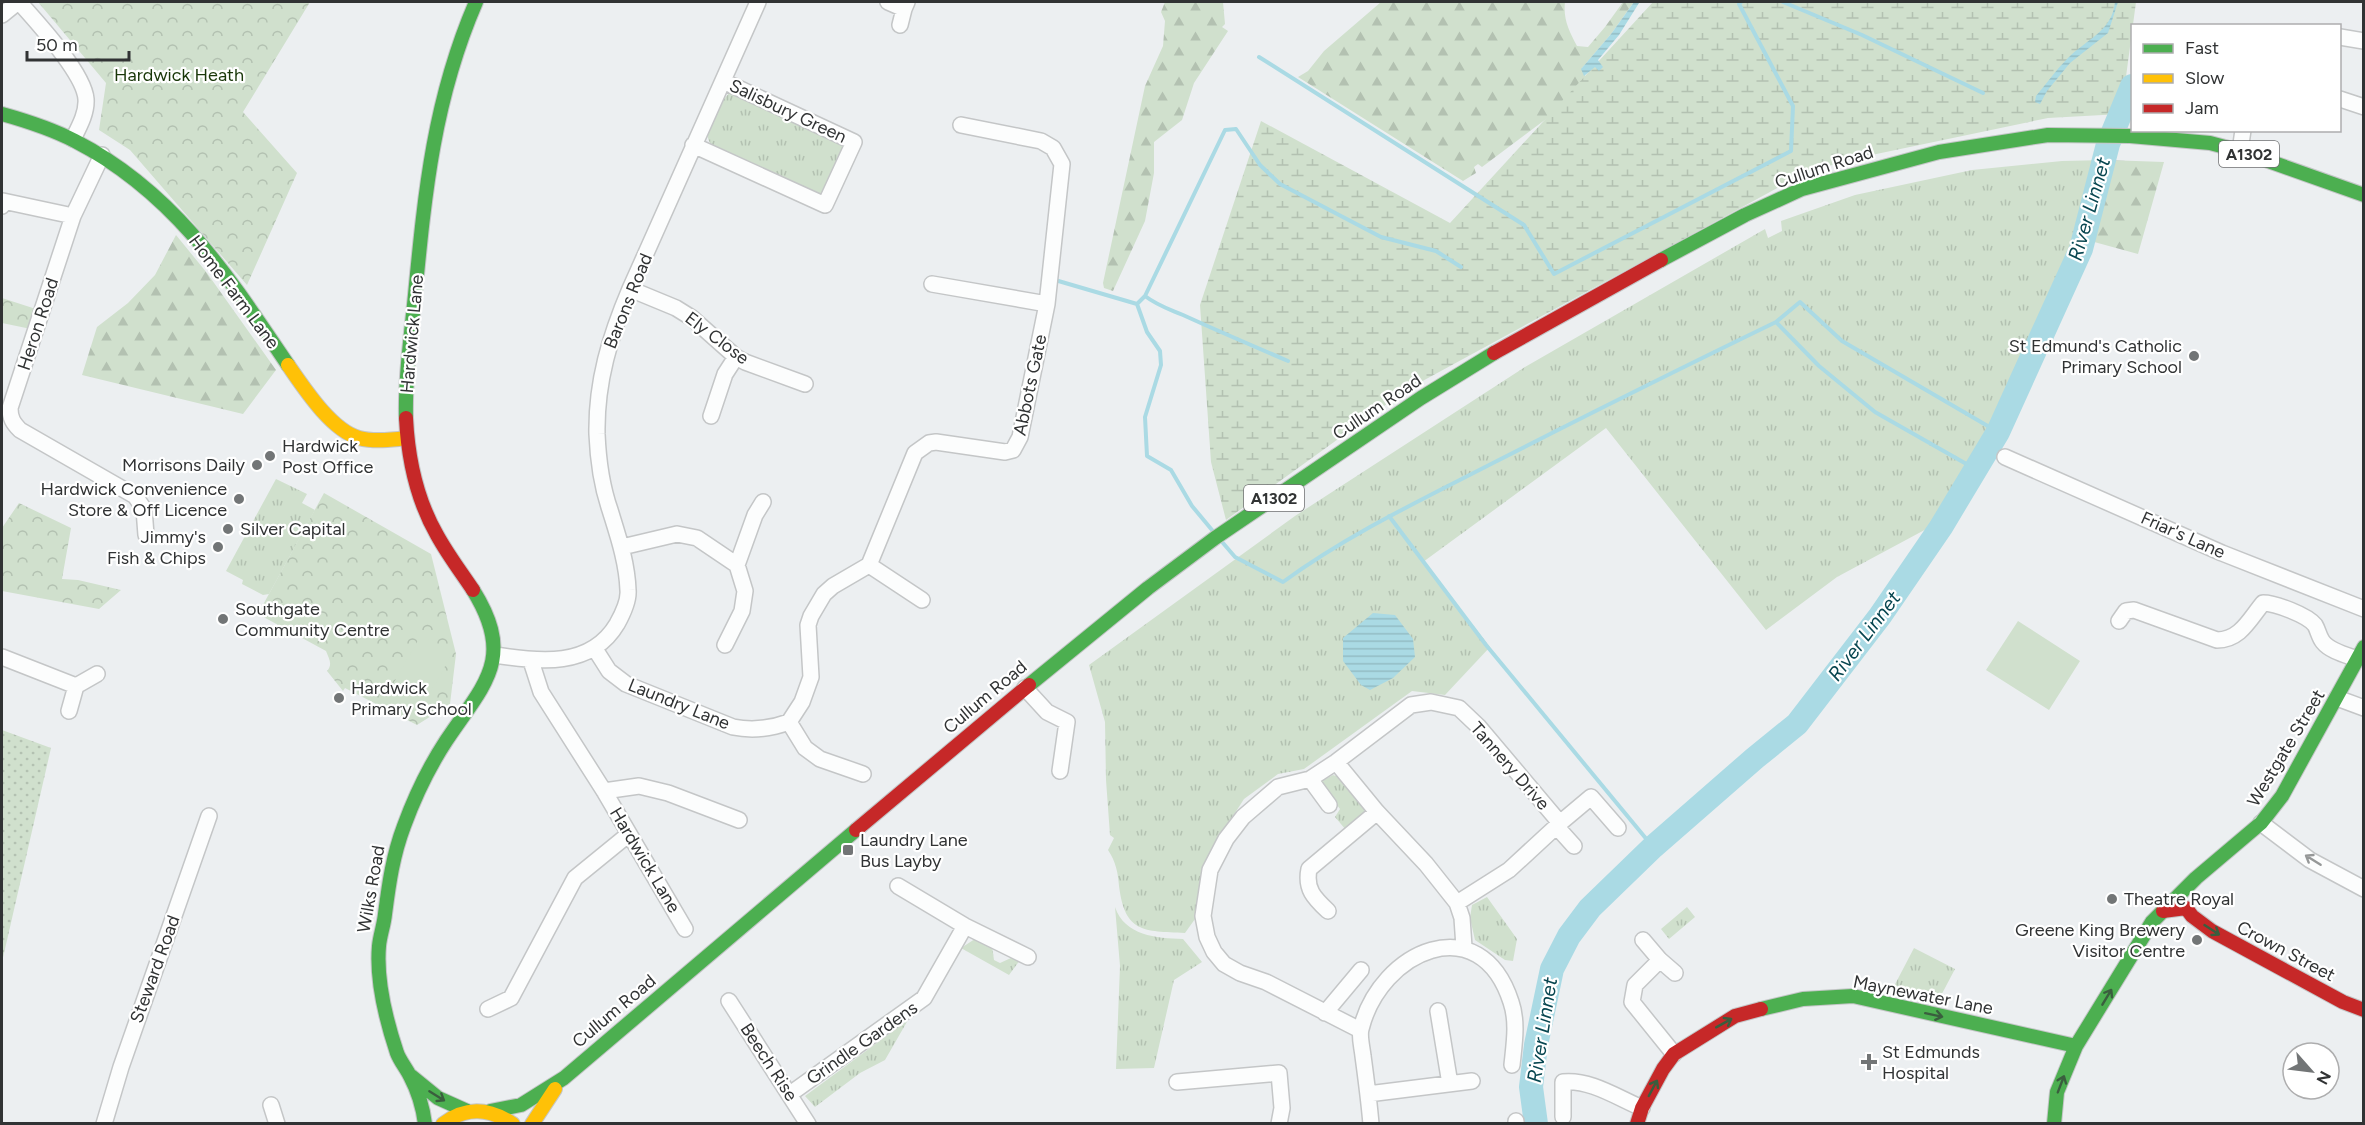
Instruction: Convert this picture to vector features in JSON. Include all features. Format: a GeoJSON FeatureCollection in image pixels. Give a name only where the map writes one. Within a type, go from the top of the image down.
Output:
{"type":"FeatureCollection","features":[{"type":"Feature","properties":{"kind":"street"},"geometry":{"type":"LineString","coordinates":[[2,15],[19,2],[47,33],[81,82],[86,99],[84,111],[73,139]]}},
{"type":"Feature","properties":{"kind":"street","name":"Hardwick Lane"},"geometry":{"type":"LineString","coordinates":[[476,2],[467,20],[445,87],[430,156],[406,384],[406,438],[414,476],[433,528],[466,577],[484,610],[493,633],[495,655]]}},
{"type":"Feature","properties":{"kind":"street","name":"Barons Road"},"geometry":{"type":"LineString","coordinates":[[595,649],[609,638],[621,616],[629,592],[622,547],[609,509],[597,435],[598,398],[603,366],[630,289],[758,2]]}},
{"type":"Feature","properties":{"kind":"street"},"geometry":{"type":"LineString","coordinates":[[888,2],[905,5],[900,25]]}},
{"type":"Feature","properties":{"kind":"street"},"geometry":{"type":"LineString","coordinates":[[2341,37],[2364,41]]}},
{"type":"Feature","properties":{"kind":"street","name":"Salisbury Green"},"geometry":{"type":"LineString","coordinates":[[693,145],[822,211],[857,136],[723,81]]}},
{"type":"Feature","properties":{"kind":"street"},"geometry":{"type":"LineString","coordinates":[[2341,99],[2364,107]]}},
{"type":"Feature","properties":{"kind":"street","name":"Home Farm Lane"},"geometry":{"type":"LineString","coordinates":[[2,114],[73,139],[126,170],[151,191],[201,243],[242,295],[292,372],[338,426],[355,438],[367,441],[406,438]]}},
{"type":"Feature","properties":{"kind":"street","name":"Abbots Gate"},"geometry":{"type":"LineString","coordinates":[[869,565],[915,453],[921,447],[936,442],[1005,452],[1013,450],[1020,437],[1047,304],[1063,170],[1060,159],[1053,148],[1041,141],[961,125]]}},
{"type":"Feature","properties":{"kind":"street"},"geometry":{"type":"LineString","coordinates":[[2240,151],[2243,132]]}},
{"type":"Feature","properties":{"kind":"street","name":"Cullum Road"},"geometry":{"type":"LineString","coordinates":[[467,1110],[490,1110],[521,1105],[564,1078],[1025,688],[1148,588],[1215,538],[1421,398],[1518,338],[1745,215],[1802,189],[1870,169],[1939,152],[2048,135],[2100,134],[2210,143],[2240,151],[2364,195]]}},
{"type":"Feature","properties":{"kind":"street","name":"Heron Road"},"geometry":{"type":"LineString","coordinates":[[102,155],[73,216],[6,421],[135,496],[144,509],[146,535]]}},
{"type":"Feature","properties":{"kind":"street"},"geometry":{"type":"LineString","coordinates":[[2,206],[3,201],[73,216]]}},
{"type":"Feature","properties":{"kind":"street"},"geometry":{"type":"LineString","coordinates":[[932,284],[1047,304]]}},
{"type":"Feature","properties":{"kind":"street","name":"Ely Close"},"geometry":{"type":"LineString","coordinates":[[630,289],[676,308],[692,318],[736,357],[805,384]]}},
{"type":"Feature","properties":{"kind":"street"},"geometry":{"type":"LineString","coordinates":[[711,416],[725,374],[736,357]]}},
{"type":"Feature","properties":{"kind":"street","name":"Friar's Lane"},"geometry":{"type":"LineString","coordinates":[[2005,457],[2222,553],[2364,609]]}},
{"type":"Feature","properties":{"kind":"street"},"geometry":{"type":"LineString","coordinates":[[725,645],[742,611],[745,591],[737,565],[755,515],[764,502]]}},
{"type":"Feature","properties":{"kind":"street"},"geometry":{"type":"LineString","coordinates":[[622,547],[677,534],[698,538],[737,565]]}},
{"type":"Feature","properties":{"kind":"street"},"geometry":{"type":"LineString","coordinates":[[863,774],[820,759],[805,748],[789,722],[802,702],[810,677],[808,625],[818,602],[833,586],[869,565],[922,600]]}},
{"type":"Feature","properties":{"kind":"street"},"geometry":{"type":"LineString","coordinates":[[2119,621],[2126,611],[2134,610],[2217,640],[2228,640],[2239,634],[2263,603],[2272,603],[2310,620],[2323,642],[2331,649],[2360,653]]}},
{"type":"Feature","properties":{"kind":"street"},"geometry":{"type":"LineString","coordinates":[[495,655],[531,661],[588,653],[595,649]]}},
{"type":"Feature","properties":{"kind":"street","name":"Laundry Lane"},"geometry":{"type":"LineString","coordinates":[[595,649],[609,671],[626,684],[733,727],[773,728],[789,722]]}},
{"type":"Feature","properties":{"kind":"street","name":"Westgate Street"},"geometry":{"type":"LineString","coordinates":[[2054,1124],[2057,1092],[2076,1046],[2152,921],[2196,878],[2261,822],[2282,796],[2337,699],[2360,653]]}},
{"type":"Feature","properties":{"kind":"street","name":"Wilks Road"},"geometry":{"type":"LineString","coordinates":[[425,1124],[423,1110],[411,1076],[398,1056],[384,1001],[378,947],[384,925],[389,878],[399,836],[422,783],[449,735],[474,703],[490,673],[495,655]]}},
{"type":"Feature","properties":{"kind":"street"},"geometry":{"type":"LineString","coordinates":[[2,657],[76,686]]}},
{"type":"Feature","properties":{"kind":"street","name":"Hardwick Lane"},"geometry":{"type":"LineString","coordinates":[[531,661],[541,692],[604,791],[685,929]]}},
{"type":"Feature","properties":{"kind":"street"},"geometry":{"type":"LineString","coordinates":[[69,711],[76,686],[98,674]]}},
{"type":"Feature","properties":{"kind":"street"},"geometry":{"type":"LineString","coordinates":[[1025,688],[1047,712],[1067,722],[1060,771]]}},
{"type":"Feature","properties":{"kind":"street"},"geometry":{"type":"LineString","coordinates":[[2337,699],[2364,708]]}},
{"type":"Feature","properties":{"kind":"street","name":"Tannery Drive"},"geometry":{"type":"LineString","coordinates":[[1360,1030],[1224,964],[1214,952],[1207,937],[1203,916],[1210,870],[1226,839],[1243,817],[1278,787],[1310,779],[1336,762],[1411,705],[1431,702],[1459,708],[1479,727],[1574,846]]}},
{"type":"Feature","properties":{"kind":"street"},"geometry":{"type":"LineString","coordinates":[[1336,762],[1377,812],[1426,864],[1457,903],[1462,918],[1464,947]]}},
{"type":"Feature","properties":{"kind":"street"},"geometry":{"type":"LineString","coordinates":[[1310,779],[1329,805]]}},
{"type":"Feature","properties":{"kind":"street","name":"Hardwick Lane"},"geometry":{"type":"LineString","coordinates":[[604,791],[639,786],[668,793],[739,820]]}},
{"type":"Feature","properties":{"kind":"street","name":"Tannery Drive"},"geometry":{"type":"LineString","coordinates":[[1457,903],[1509,870],[1591,798],[1618,828]]}},
{"type":"Feature","properties":{"kind":"street"},"geometry":{"type":"LineString","coordinates":[[1328,912],[1311,895],[1307,881],[1309,869],[1377,812]]}},
{"type":"Feature","properties":{"kind":"street","name":"Steward Road"},"geometry":{"type":"LineString","coordinates":[[104,1124],[208,816]]}},
{"type":"Feature","properties":{"kind":"street"},"geometry":{"type":"LineString","coordinates":[[2261,822],[2310,860],[2364,889]]}},
{"type":"Feature","properties":{"kind":"street"},"geometry":{"type":"LineString","coordinates":[[488,1009],[511,998],[575,878],[629,834]]}},
{"type":"Feature","properties":{"kind":"street","name":"Westgate Street"},"geometry":{"type":"LineString","coordinates":[[2186,908],[2185,897],[2196,878]]}},
{"type":"Feature","properties":{"kind":"street"},"geometry":{"type":"LineString","coordinates":[[898,886],[965,926],[1028,957]]}},
{"type":"Feature","properties":{"kind":"street"},"geometry":{"type":"LineString","coordinates":[[2163,911],[2186,908]]}},
{"type":"Feature","properties":{"kind":"street","name":"Crown Street"},"geometry":{"type":"LineString","coordinates":[[2186,908],[2192,916],[2212,931],[2343,1002],[2364,1010]]}},
{"type":"Feature","properties":{"kind":"street","name":"Grindle Gardens"},"geometry":{"type":"LineString","coordinates":[[790,1094],[924,998],[965,926]]}},
{"type":"Feature","properties":{"kind":"street"},"geometry":{"type":"LineString","coordinates":[[1643,940],[1675,973]]}},
{"type":"Feature","properties":{"kind":"street"},"geometry":{"type":"LineString","coordinates":[[1371,1124],[1360,1030],[1372,998],[1397,967],[1426,951],[1464,947],[1488,960],[1503,981],[1512,1004],[1515,1028],[1512,1065]]}},
{"type":"Feature","properties":{"kind":"street"},"geometry":{"type":"LineString","coordinates":[[1660,960],[1635,986],[1632,1002],[1674,1054]]}},
{"type":"Feature","properties":{"kind":"street"},"geometry":{"type":"LineString","coordinates":[[1325,1013],[1361,970]]}},
{"type":"Feature","properties":{"kind":"street","name":"Maynewater Lane"},"geometry":{"type":"LineString","coordinates":[[1637,1124],[1642,1108],[1663,1069],[1674,1054],[1735,1016],[1803,999],[1853,996],[2076,1046]]}},
{"type":"Feature","properties":{"kind":"street","name":"Beech Rise"},"geometry":{"type":"LineString","coordinates":[[729,1001],[808,1124]]}},
{"type":"Feature","properties":{"kind":"street"},"geometry":{"type":"LineString","coordinates":[[1438,1011],[1450,1084]]}},
{"type":"Feature","properties":{"kind":"street"},"geometry":{"type":"LineString","coordinates":[[1177,1082],[1279,1073],[1282,1108],[1279,1124]]}},
{"type":"Feature","properties":{"kind":"street","name":"Wilks Road"},"geometry":{"type":"LineString","coordinates":[[411,1076],[438,1098],[467,1110]]}},
{"type":"Feature","properties":{"kind":"street","name":"Cullum Road"},"geometry":{"type":"LineString","coordinates":[[532,1124],[564,1078]]}},
{"type":"Feature","properties":{"kind":"street"},"geometry":{"type":"LineString","coordinates":[[1368,1094],[1472,1081]]}},
{"type":"Feature","properties":{"kind":"street"},"geometry":{"type":"LineString","coordinates":[[1563,1117],[1563,1083],[1570,1082],[1589,1085],[1642,1108]]}},
{"type":"Feature","properties":{"kind":"street"},"geometry":{"type":"LineString","coordinates":[[271,1106],[277,1124]]}},
{"type":"Feature","properties":{"kind":"street"},"geometry":{"type":"LineString","coordinates":[[443,1124],[450,1117],[467,1110]]}},
{"type":"Feature","properties":{"kind":"street"},"geometry":{"type":"LineString","coordinates":[[490,1110],[513,1124]]}},
{"type":"Feature","properties":{"kind":"green space","name":"Hardwick Heath"},"geometry":{"type":"Polygon","coordinates":[[[38,2],[310,2],[243,112],[297,173],[247,285],[130,150],[99,130],[106,83],[38,2]]]}},
{"type":"Feature","properties":{"kind":"green space"},"geometry":{"type":"Polygon","coordinates":[[[1165,2],[1223,2],[1225,24],[1222,27],[1228,31],[1194,83],[1182,120],[1154,142],[1154,173],[1145,221],[1113,291],[1104,288],[1103,283],[1145,86],[1163,46],[1165,21],[1161,12],[1165,2]]]}},
{"type":"Feature","properties":{"kind":"green space"},"geometry":{"type":"Polygon","coordinates":[[[1381,2],[1565,2],[1566,19],[1574,41],[1577,46],[1588,47],[1623,2],[1634,2],[1582,68],[1588,84],[1581,93],[1482,167],[1478,164],[1474,167],[1476,173],[1463,181],[1298,77],[1308,71],[1324,51],[1381,2]]]}},
{"type":"Feature","properties":{"kind":"green space"},"geometry":{"type":"Polygon","coordinates":[[[1653,2],[2136,2],[2133,24],[2131,24],[2121,114],[2048,118],[1843,161],[1794,179],[1406,390],[1226,520],[1211,462],[1200,305],[1261,121],[1450,223],[1653,2]]]}},
{"type":"Feature","properties":{"kind":"green space"},"geometry":{"type":"Polygon","coordinates":[[[730,93],[736,93],[839,141],[846,149],[824,196],[816,197],[717,150],[711,144],[708,138],[709,127],[719,107],[730,93]]]}},
{"type":"Feature","properties":{"kind":"green space"},"geometry":{"type":"Polygon","coordinates":[[[2107,160],[2045,317],[1984,439],[1932,526],[1837,577],[1766,630],[1606,428],[1423,562],[1490,647],[1445,695],[1412,691],[1304,769],[1278,774],[1244,799],[1213,847],[1200,912],[1185,933],[1147,930],[1131,921],[1122,901],[1116,868],[1108,850],[1114,838],[1110,835],[1105,722],[1089,665],[1295,516],[1525,367],[1765,229],[1768,238],[1782,231],[1781,221],[1855,195],[1972,170],[2062,161],[2107,160]]]}},
{"type":"Feature","properties":{"kind":"green space"},"geometry":{"type":"Polygon","coordinates":[[[2107,160],[2164,162],[2138,254],[2076,237],[2107,160]]]}},
{"type":"Feature","properties":{"kind":"green space"},"geometry":{"type":"Polygon","coordinates":[[[176,235],[207,273],[276,370],[243,414],[82,375],[97,327],[128,303],[155,275],[176,235]]]}},
{"type":"Feature","properties":{"kind":"green space"},"geometry":{"type":"Polygon","coordinates":[[[2,298],[42,311],[31,329],[2,323],[2,298]]]}},
{"type":"Feature","properties":{"kind":"green space"},"geometry":{"type":"Polygon","coordinates":[[[276,479],[307,494],[302,503],[315,510],[269,594],[263,595],[242,584],[243,580],[226,571],[276,479]]]}},
{"type":"Feature","properties":{"kind":"green space"},"geometry":{"type":"Polygon","coordinates":[[[324,493],[431,554],[456,654],[450,704],[417,725],[345,688],[343,691],[327,671],[330,664],[326,651],[258,614],[324,493]]]}},
{"type":"Feature","properties":{"kind":"green space"},"geometry":{"type":"Polygon","coordinates":[[[19,503],[71,528],[62,579],[78,580],[121,590],[99,609],[2,591],[2,528],[19,503]]]}},
{"type":"Feature","properties":{"kind":"green space"},"geometry":{"type":"Polygon","coordinates":[[[2018,621],[2080,661],[2049,710],[1986,670],[2018,621]]]}},
{"type":"Feature","properties":{"kind":"green space"},"geometry":{"type":"Polygon","coordinates":[[[421,635],[453,652],[416,718],[384,700],[421,635]]]}},
{"type":"Feature","properties":{"kind":"green space"},"geometry":{"type":"Polygon","coordinates":[[[2,730],[51,748],[2,962],[2,730]]]}},
{"type":"Feature","properties":{"kind":"green space"},"geometry":{"type":"Polygon","coordinates":[[[1333,775],[1342,778],[1365,803],[1364,815],[1346,830],[1335,817],[1340,809],[1320,782],[1333,775]]]}},
{"type":"Feature","properties":{"kind":"green space"},"geometry":{"type":"Polygon","coordinates":[[[1487,897],[1517,939],[1513,961],[1505,960],[1475,940],[1470,918],[1472,905],[1487,897]]]}},
{"type":"Feature","properties":{"kind":"green space"},"geometry":{"type":"Polygon","coordinates":[[[1115,907],[1120,917],[1134,930],[1162,938],[1183,939],[1202,962],[1174,980],[1154,1068],[1116,1069],[1120,966],[1115,907]]]}},
{"type":"Feature","properties":{"kind":"green space"},"geometry":{"type":"Polygon","coordinates":[[[1687,907],[1695,917],[1669,939],[1661,929],[1687,907]]]}},
{"type":"Feature","properties":{"kind":"green space"},"geometry":{"type":"Polygon","coordinates":[[[978,937],[992,946],[994,960],[1000,963],[1011,958],[1020,960],[1009,975],[961,948],[978,937]]]}},
{"type":"Feature","properties":{"kind":"green space"},"geometry":{"type":"Polygon","coordinates":[[[1914,948],[1955,969],[1936,1005],[1891,992],[1914,948]]]}},
{"type":"Feature","properties":{"kind":"green space"},"geometry":{"type":"Polygon","coordinates":[[[908,1020],[885,1060],[860,1073],[815,1107],[805,1096],[908,1020]]]}},
{"type":"Feature","properties":{"kind":"water"},"geometry":{"type":"Polygon","coordinates":[[[1634,2],[1639,3],[1619,35],[1598,60],[1603,67],[1599,71],[1595,67],[1584,76],[1581,69],[1611,34],[1634,2]]]}},
{"type":"Feature","properties":{"kind":"water"},"geometry":{"type":"Polygon","coordinates":[[[2115,2],[2118,2],[2108,33],[2070,63],[2047,91],[2040,104],[2035,102],[2036,96],[2063,63],[2104,28],[2113,12],[2115,2]]]}},
{"type":"Feature","properties":{"kind":"water"},"geometry":{"type":"Polygon","coordinates":[[[1373,613],[1395,615],[1413,639],[1415,657],[1393,678],[1370,690],[1361,685],[1343,661],[1343,638],[1373,613]]]}},
{"type":"Feature","properties":{"kind":"waterway"},"geometry":{"type":"LineString","coordinates":[[1259,57],[1524,225],[1554,274],[1791,151],[1793,106],[1739,4],[1741,2]]}},
{"type":"Feature","properties":{"kind":"waterway"},"geometry":{"type":"LineString","coordinates":[[1783,2],[1862,35],[1983,93]]}},
{"type":"Feature","properties":{"kind":"waterway","name":"River Linnet"},"geometry":{"type":"LineString","coordinates":[[1536,1124],[1531,1087],[1536,1045],[1552,969],[1569,936],[1590,908],[1653,847],[1797,724],[1880,616],[1941,527],[1998,432],[2081,249],[2108,144],[2131,88]]}},
{"type":"Feature","properties":{"kind":"waterway"},"geometry":{"type":"LineString","coordinates":[[1212,530],[1192,506],[1171,470],[1147,456],[1145,417],[1161,365],[1160,351],[1147,332],[1137,304],[1145,296],[1225,130],[1236,129],[1260,165],[1280,184],[1381,237],[1436,251],[1461,267]]}},
{"type":"Feature","properties":{"kind":"waterway"},"geometry":{"type":"LineString","coordinates":[[1055,280],[1137,304]]}},
{"type":"Feature","properties":{"kind":"waterway"},"geometry":{"type":"LineString","coordinates":[[1145,296],[1164,307],[1288,361]]}},
{"type":"Feature","properties":{"kind":"waterway"},"geometry":{"type":"LineString","coordinates":[[1223,543],[1235,557],[1283,582],[1334,548],[1386,518],[1776,322],[1800,302],[1842,341],[1998,432]]}},
{"type":"Feature","properties":{"kind":"waterway"},"geometry":{"type":"LineString","coordinates":[[1776,322],[1819,366],[1875,412],[1977,470]]}},
{"type":"Feature","properties":{"kind":"waterway"},"geometry":{"type":"LineString","coordinates":[[1389,516],[1486,645],[1653,847]]}},
{"type":"Feature","properties":{"kind":"traffic: fast"},"geometry":{"type":"LineString","coordinates":[[406,418],[410,341],[423,219],[434,146],[450,74],[476,2]]}},
{"type":"Feature","properties":{"kind":"traffic: fast"},"geometry":{"type":"LineString","coordinates":[[2,114],[75,141],[142,185],[170,211],[220,268],[288,365]]}},
{"type":"Feature","properties":{"kind":"traffic: fast"},"geometry":{"type":"LineString","coordinates":[[1661,260],[1745,215],[1802,189],[1939,152],[2048,135],[2130,136],[2210,143],[2240,151],[2364,195]]}},
{"type":"Feature","properties":{"kind":"traffic: fast"},"geometry":{"type":"LineString","coordinates":[[1029,685],[1148,588],[1215,538],[1421,398],[1494,353]]}},
{"type":"Feature","properties":{"kind":"traffic: fast"},"geometry":{"type":"LineString","coordinates":[[425,1124],[418,1094],[398,1056],[389,1027],[380,986],[379,946],[394,858],[408,815],[434,761],[483,686],[490,670],[493,653],[492,635],[486,614],[473,590]]}},
{"type":"Feature","properties":{"kind":"traffic: fast"},"geometry":{"type":"LineString","coordinates":[[2054,1124],[2057,1092],[2076,1046],[2152,922],[2196,878],[2261,823],[2282,796],[2364,647]]}},
{"type":"Feature","properties":{"kind":"traffic: fast"},"geometry":{"type":"LineString","coordinates":[[490,1111],[521,1105],[564,1078],[856,830]]}},
{"type":"Feature","properties":{"kind":"traffic: fast"},"geometry":{"type":"LineString","coordinates":[[1761,1009],[1803,999],[1853,996],[2076,1046]]}},
{"type":"Feature","properties":{"kind":"traffic: fast"},"geometry":{"type":"LineString","coordinates":[[411,1076],[438,1098],[467,1111]]}},
{"type":"Feature","properties":{"kind":"traffic: slow"},"geometry":{"type":"LineString","coordinates":[[288,365],[319,407],[349,434],[371,440],[406,438]]}},
{"type":"Feature","properties":{"kind":"traffic: slow"},"geometry":{"type":"LineString","coordinates":[[532,1124],[555,1089]]}},
{"type":"Feature","properties":{"kind":"traffic: slow"},"geometry":{"type":"LineString","coordinates":[[443,1124],[460,1114],[478,1111],[495,1115],[513,1124]]}},
{"type":"Feature","properties":{"kind":"traffic: jam"},"geometry":{"type":"LineString","coordinates":[[1494,353],[1661,260]]}},
{"type":"Feature","properties":{"kind":"traffic: jam"},"geometry":{"type":"LineString","coordinates":[[406,418],[411,463],[424,508],[441,542],[473,590]]}},
{"type":"Feature","properties":{"kind":"traffic: jam"},"geometry":{"type":"LineString","coordinates":[[856,830],[1029,685]]}},
{"type":"Feature","properties":{"kind":"traffic: jam"},"geometry":{"type":"LineString","coordinates":[[2163,911],[2186,908],[2192,916],[2212,931],[2343,1002],[2364,1010]]}},
{"type":"Feature","properties":{"kind":"traffic: jam"},"geometry":{"type":"LineString","coordinates":[[1637,1124],[1642,1108],[1663,1069],[1674,1054],[1735,1016],[1761,1009]]}},
{"type":"Feature","properties":{"kind":"place","name":"St Edmund's Catholic Primary School"},"geometry":{"type":"Point","coordinates":[2194,356]}},
{"type":"Feature","properties":{"kind":"place","name":"Hardwick Post Office"},"geometry":{"type":"Point","coordinates":[270,456]}},
{"type":"Feature","properties":{"kind":"place","name":"Morrisons Daily"},"geometry":{"type":"Point","coordinates":[257,465]}},
{"type":"Feature","properties":{"kind":"place","name":"Hardwick Convenience Store & Off Licence"},"geometry":{"type":"Point","coordinates":[239,499]}},
{"type":"Feature","properties":{"kind":"place","name":"Silver Capital"},"geometry":{"type":"Point","coordinates":[228,529]}},
{"type":"Feature","properties":{"kind":"place","name":"Jimmy's Fish & Chips"},"geometry":{"type":"Point","coordinates":[218,547]}},
{"type":"Feature","properties":{"kind":"place","name":"Southgate Community Centre"},"geometry":{"type":"Point","coordinates":[223,619]}},
{"type":"Feature","properties":{"kind":"place","name":"Hardwick Primary School"},"geometry":{"type":"Point","coordinates":[339,698]}},
{"type":"Feature","properties":{"kind":"place","name":"Laundry Lane Bus Layby"},"geometry":{"type":"Point","coordinates":[848,850]}},
{"type":"Feature","properties":{"kind":"place","name":"Theatre Royal"},"geometry":{"type":"Point","coordinates":[2112,899]}},
{"type":"Feature","properties":{"kind":"place","name":"Greene King Brewery Visitor Centre"},"geometry":{"type":"Point","coordinates":[2197,940]}},
{"type":"Feature","properties":{"kind":"place","name":"St Edmunds Hospital"},"geometry":{"type":"Point","coordinates":[1869,1062]}}]}
